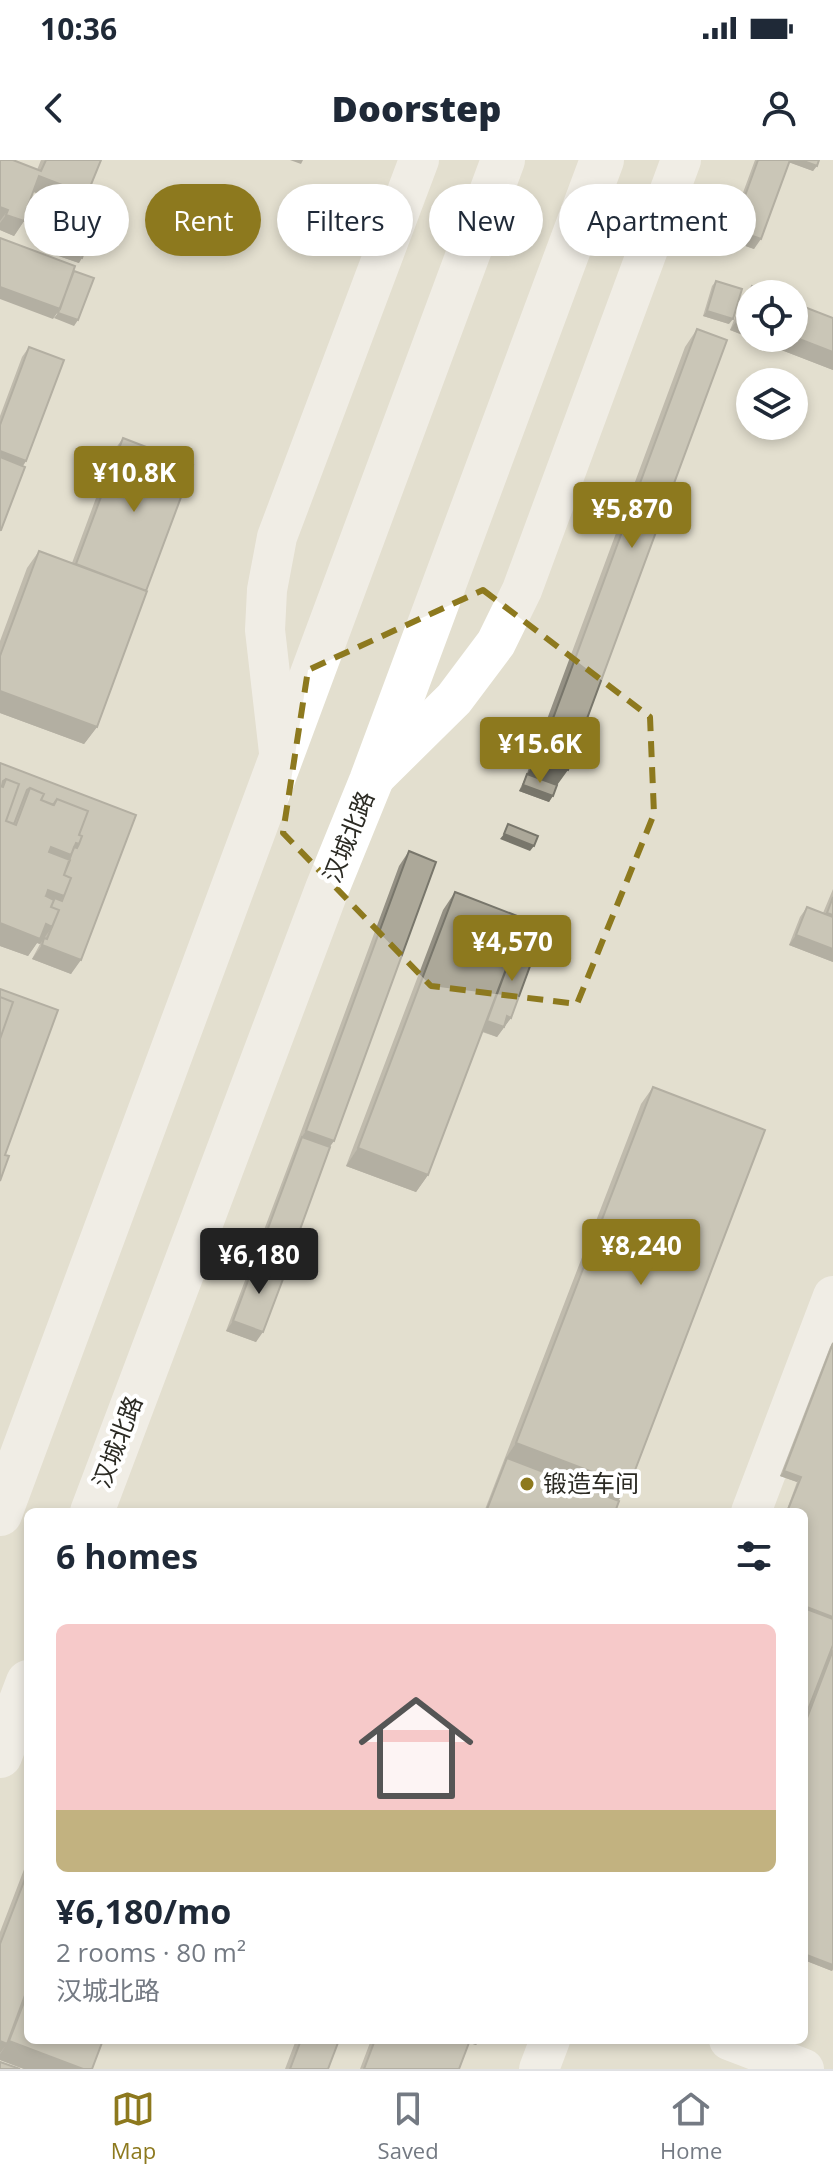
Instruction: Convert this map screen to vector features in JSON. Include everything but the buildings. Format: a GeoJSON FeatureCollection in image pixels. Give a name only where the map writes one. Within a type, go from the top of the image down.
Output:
{"type":"FeatureCollection","features":[{"type":"Feature","properties":{"kind":"main road"},"geometry":{"type":"LineString","coordinates":[[0,1514],[503,160]]}},
{"type":"Feature","properties":{"kind":"main road","name":"汉城北路"},"geometry":{"type":"LineString","coordinates":[[94,1508],[327,889],[371,781],[602,160]]}},
{"type":"Feature","properties":{"kind":"main road"},"geometry":{"type":"LineString","coordinates":[[0,1756],[24,1693]]}},
{"type":"Feature","properties":{"kind":"street"},"geometry":{"type":"LineString","coordinates":[[280,761],[265,630],[267,590],[277,537],[419,160]]}},
{"type":"Feature","properties":{"kind":"street"},"geometry":{"type":"LineString","coordinates":[[371,781],[454,699],[496,643],[522,590],[681,160]]}},
{"type":"Feature","properties":{"kind":"street"},"geometry":{"type":"LineString","coordinates":[[753,1508],[833,1296]]}},
{"type":"Feature","properties":{"kind":"street"},"geometry":{"type":"LineString","coordinates":[[539,2069],[548,2044]]}},
{"type":"Feature","properties":{"kind":"street"},"geometry":{"type":"LineString","coordinates":[[739,2044],[804,2069]]}},
{"type":"Feature","properties":{"kind":"highlighted area"},"geometry":{"type":"Polygon","coordinates":[[[483,590],[650,717],[654,814],[577,1004],[431,986],[283,833],[308,670],[483,590]]]}},
{"type":"Feature","properties":{"kind":"place","name":"锻造车间"},"geometry":{"type":"Point","coordinates":[527,1484]}}]}
